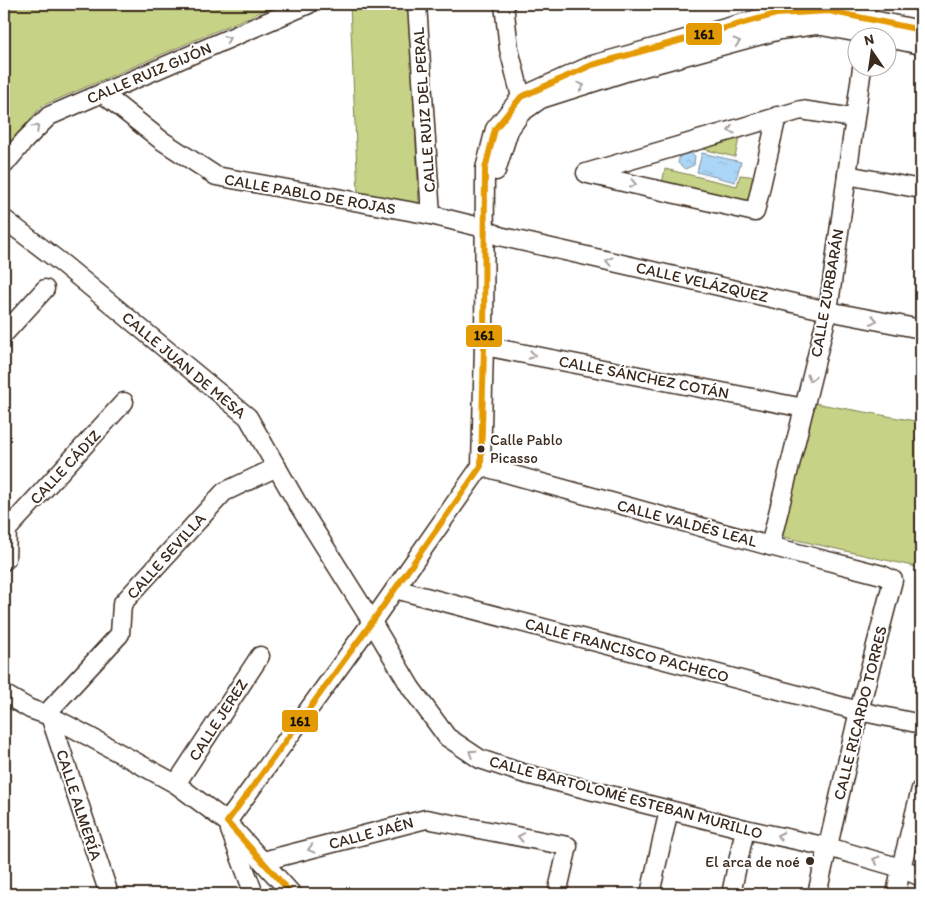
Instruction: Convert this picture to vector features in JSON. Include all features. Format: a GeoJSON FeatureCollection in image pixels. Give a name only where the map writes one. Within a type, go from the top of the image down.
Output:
{"type":"FeatureCollection","features":[{"type":"Feature","properties":{"kind":"street","name":"CALLE RUIZ GIJÓN"},"geometry":{"type":"LineString","coordinates":[[4,164],[24,140],[49,116],[309,4]]}},
{"type":"Feature","properties":{"kind":"street","name":"CALLE RUIZ DEL PERAL"},"geometry":{"type":"LineString","coordinates":[[417,4],[432,215]]}},
{"type":"Feature","properties":{"kind":"street"},"geometry":{"type":"LineString","coordinates":[[504,4],[509,49],[522,97]]}},
{"type":"Feature","properties":{"kind":"street"},"geometry":{"type":"LineString","coordinates":[[227,822],[372,622],[481,466],[485,169],[495,129],[522,97],[592,65],[776,9],[859,11],[921,30]]}},
{"type":"Feature","properties":{"kind":"street"},"geometry":{"type":"LineString","coordinates":[[859,11],[865,28]]}},
{"type":"Feature","properties":{"kind":"street"},"geometry":{"type":"LineString","coordinates":[[484,228],[494,180],[509,130],[520,113],[541,99],[629,71],[780,30],[816,25],[848,31]]}},
{"type":"Feature","properties":{"kind":"street"},"geometry":{"type":"LineString","coordinates":[[898,40],[921,45]]}},
{"type":"Feature","properties":{"kind":"street","name":"CALLE ZURBARÁN"},"geometry":{"type":"LineString","coordinates":[[770,546],[828,311],[860,78]]}},
{"type":"Feature","properties":{"kind":"street","name":"CALLE PABLO DE ROJAS"},"geometry":{"type":"LineString","coordinates":[[102,93],[161,140],[216,176],[432,215],[484,228]]}},
{"type":"Feature","properties":{"kind":"street"},"geometry":{"type":"LineString","coordinates":[[777,116],[755,212],[586,173],[777,116],[801,110],[854,118]]}},
{"type":"Feature","properties":{"kind":"street"},"geometry":{"type":"LineString","coordinates":[[847,175],[921,189]]}},
{"type":"Feature","properties":{"kind":"street","name":"CALLE JUAN DE MESA"},"geometry":{"type":"LineString","coordinates":[[4,219],[64,265],[248,417],[276,467],[372,622]]}},
{"type":"Feature","properties":{"kind":"street","name":"CALLE VELÁZQUEZ"},"geometry":{"type":"LineString","coordinates":[[484,228],[499,236],[828,311],[921,329]]}},
{"type":"Feature","properties":{"kind":"street"},"geometry":{"type":"LineString","coordinates":[[4,334],[45,289]]}},
{"type":"Feature","properties":{"kind":"street","name":"CALLE SÁNCHEZ COTÁN"},"geometry":{"type":"LineString","coordinates":[[484,346],[804,408]]}},
{"type":"Feature","properties":{"kind":"street","name":"CALLE CÁDIZ"},"geometry":{"type":"LineString","coordinates":[[4,561],[6,559],[7,530],[124,402]]}},
{"type":"Feature","properties":{"kind":"street","name":"CALLE VALDÉS LEAL"},"geometry":{"type":"LineString","coordinates":[[481,466],[882,575],[893,580]]}},
{"type":"Feature","properties":{"kind":"street","name":"CALLE SEVILLA"},"geometry":{"type":"LineString","coordinates":[[48,715],[120,634],[122,604],[224,492],[276,467]]}},
{"type":"Feature","properties":{"kind":"street","name":"CALLE RICARDO TORRES"},"geometry":{"type":"LineString","coordinates":[[817,894],[859,711],[893,580]]}},
{"type":"Feature","properties":{"kind":"street","name":"CALLE FRANCISCO PACHECO"},"geometry":{"type":"LineString","coordinates":[[395,589],[859,711],[921,724]]}},
{"type":"Feature","properties":{"kind":"street","name":"CALLE BARTOLOMÉ ESTEBAN MURILLO"},"geometry":{"type":"LineString","coordinates":[[372,622],[411,688],[447,738],[480,759],[522,773],[745,829],[828,847],[901,868],[921,877]]}},
{"type":"Feature","properties":{"kind":"street","name":"CALLE JEREZ"},"geometry":{"type":"LineString","coordinates":[[176,784],[260,656]]}},
{"type":"Feature","properties":{"kind":"street"},"geometry":{"type":"LineString","coordinates":[[4,694],[30,709],[48,715],[176,784],[227,822],[292,894]]}},
{"type":"Feature","properties":{"kind":"street","name":"CALLE ALMERÍA"},"geometry":{"type":"LineString","coordinates":[[48,715],[109,894]]}},
{"type":"Feature","properties":{"kind":"street"},"geometry":{"type":"LineString","coordinates":[[896,894],[921,789]]}},
{"type":"Feature","properties":{"kind":"street"},"geometry":{"type":"LineString","coordinates":[[650,894],[669,810]]}},
{"type":"Feature","properties":{"kind":"street","name":"CALLE JAÉN"},"geometry":{"type":"LineString","coordinates":[[263,861],[426,819],[568,846],[557,894]]}},
{"type":"Feature","properties":{"kind":"street"},"geometry":{"type":"LineString","coordinates":[[227,822],[254,894]]}},
{"type":"Feature","properties":{"kind":"street"},"geometry":{"type":"LineString","coordinates":[[731,894],[745,829]]}},
{"type":"Feature","properties":{"kind":"green space"},"geometry":{"type":"Polygon","coordinates":[[[4,4],[279,4],[42,106],[4,149],[4,4]]]}},
{"type":"Feature","properties":{"kind":"green space"},"geometry":{"type":"Polygon","coordinates":[[[350,4],[409,4],[419,204],[358,195],[350,4]]]}},
{"type":"Feature","properties":{"kind":"green space"},"geometry":{"type":"Polygon","coordinates":[[[740,134],[735,157],[695,147],[740,134]]]}},
{"type":"Feature","properties":{"kind":"green space"},"geometry":{"type":"Polygon","coordinates":[[[665,169],[737,186],[740,175],[757,177],[751,206],[662,183],[665,169]]]}},
{"type":"Feature","properties":{"kind":"green space"},"geometry":{"type":"Polygon","coordinates":[[[814,403],[921,422],[921,568],[779,536],[814,403]]]}},
{"type":"Feature","properties":{"kind":"water"},"geometry":{"type":"Polygon","coordinates":[[[689,152],[695,156],[694,165],[685,169],[678,163],[680,155],[689,152]]]}},
{"type":"Feature","properties":{"kind":"water"},"geometry":{"type":"Polygon","coordinates":[[[702,153],[741,162],[735,182],[697,172],[702,153]]]}},
{"type":"Feature","properties":{"kind":"transit line","name":"161"},"geometry":{"type":"LineString","coordinates":[[292,894],[227,822],[372,622],[481,466],[485,169],[495,129],[521,97],[592,65],[776,14],[829,11],[921,30]]}},
{"type":"Feature","properties":{"kind":"place","name":"Calle Pablo Picasso"},"geometry":{"type":"Point","coordinates":[481,449]}},
{"type":"Feature","properties":{"kind":"place","name":"El arca de noé"},"geometry":{"type":"Point","coordinates":[810,861]}}]}
